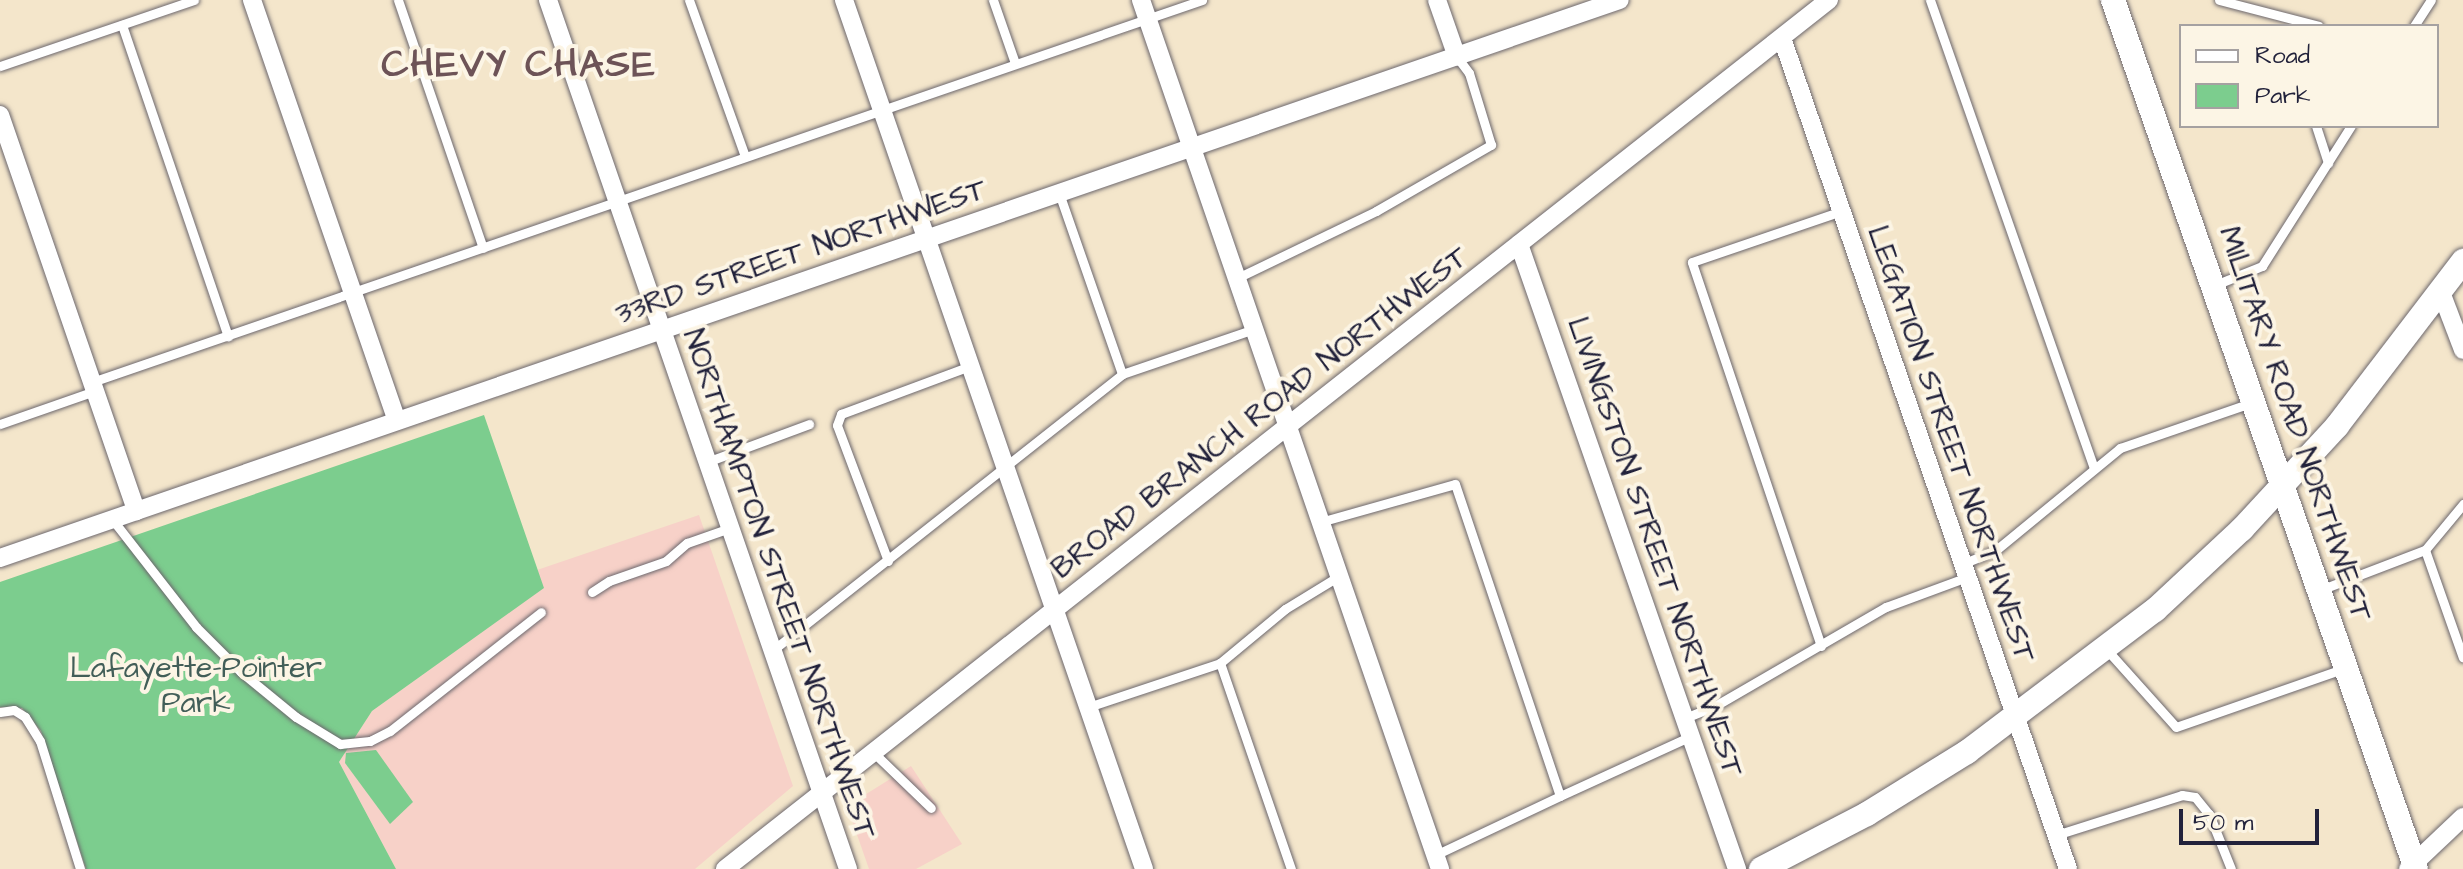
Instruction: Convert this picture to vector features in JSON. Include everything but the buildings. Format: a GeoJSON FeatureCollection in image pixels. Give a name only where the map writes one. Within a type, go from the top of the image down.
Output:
{"type":"FeatureCollection","features":[{"type":"Feature","properties":{"kind":"street"},"geometry":{"type":"LineString","coordinates":[[252,0],[397,421]]}},
{"type":"Feature","properties":{"kind":"street","name":"NORTHAMPTON STREET NORTHWEST"},"geometry":{"type":"LineString","coordinates":[[548,0],[848,869]]}},
{"type":"Feature","properties":{"kind":"street"},"geometry":{"type":"LineString","coordinates":[[844,0],[1144,869]]}},
{"type":"Feature","properties":{"kind":"street"},"geometry":{"type":"LineString","coordinates":[[1141,0],[1437,862]]}},
{"type":"Feature","properties":{"kind":"street"},"geometry":{"type":"LineString","coordinates":[[1437,0],[1457,57]]}},
{"type":"Feature","properties":{"kind":"street","name":"33RD STREET NORTHWEST"},"geometry":{"type":"LineString","coordinates":[[0,558],[1620,0]]}},
{"type":"Feature","properties":{"kind":"street","name":"BROAD BRANCH ROAD NORTHWEST"},"geometry":{"type":"LineString","coordinates":[[725,869],[1829,0]]}},
{"type":"Feature","properties":{"kind":"street","name":"MILITARY ROAD NORTHWEST"},"geometry":{"type":"LineString","coordinates":[[2113,0],[2347,668],[2413,867]]}},
{"type":"Feature","properties":{"kind":"street","name":"LEGATION STREET NORTHWEST"},"geometry":{"type":"LineString","coordinates":[[1782,38],[2068,869]]}},
{"type":"Feature","properties":{"kind":"street"},"geometry":{"type":"LineString","coordinates":[[0,115],[136,511]]}},
{"type":"Feature","properties":{"kind":"street","name":"LIVINGSTON STREET NORTHWEST"},"geometry":{"type":"LineString","coordinates":[[1519,244],[1737,869]]}},
{"type":"Feature","properties":{"kind":"street"},"geometry":{"type":"LineString","coordinates":[[1761,869],[1892,799],[2016,718],[2107,650],[2210,560],[2283,486],[2357,404],[2463,261]]}},
{"type":"Feature","properties":{"kind":"street"},"geometry":{"type":"LineString","coordinates":[[2441,292],[2463,350]]}},
{"type":"Feature","properties":{"kind":"street"},"geometry":{"type":"LineString","coordinates":[[2413,867],[2463,817]]}},
{"type":"Feature","properties":{"kind":"lane"},"geometry":{"type":"LineString","coordinates":[[0,66],[194,0]]}},
{"type":"Feature","properties":{"kind":"lane"},"geometry":{"type":"LineString","coordinates":[[398,0],[483,248]]}},
{"type":"Feature","properties":{"kind":"lane"},"geometry":{"type":"LineString","coordinates":[[689,0],[745,156]]}},
{"type":"Feature","properties":{"kind":"lane"},"geometry":{"type":"LineString","coordinates":[[993,0],[1015,63]]}},
{"type":"Feature","properties":{"kind":"lane"},"geometry":{"type":"LineString","coordinates":[[0,424],[228,336],[1202,0]]}},
{"type":"Feature","properties":{"kind":"lane"},"geometry":{"type":"LineString","coordinates":[[1930,0],[2093,466]]}},
{"type":"Feature","properties":{"kind":"lane"},"geometry":{"type":"LineString","coordinates":[[2219,0],[2283,21],[2305,24]]}},
{"type":"Feature","properties":{"kind":"lane"},"geometry":{"type":"LineString","coordinates":[[2415,24],[2431,0]]}},
{"type":"Feature","properties":{"kind":"lane"},"geometry":{"type":"LineString","coordinates":[[122,25],[228,336]]}},
{"type":"Feature","properties":{"kind":"lane"},"geometry":{"type":"LineString","coordinates":[[1237,278],[1376,211],[1491,145],[1469,73],[1457,57]]}},
{"type":"Feature","properties":{"kind":"lane"},"geometry":{"type":"LineString","coordinates":[[2317,128],[2328,163]]}},
{"type":"Feature","properties":{"kind":"lane"},"geometry":{"type":"LineString","coordinates":[[2213,286],[2262,266],[2350,128]]}},
{"type":"Feature","properties":{"kind":"lane"},"geometry":{"type":"LineString","coordinates":[[1059,193],[1122,374]]}},
{"type":"Feature","properties":{"kind":"lane"},"geometry":{"type":"LineString","coordinates":[[1821,646],[1692,262],[1842,211]]}},
{"type":"Feature","properties":{"kind":"lane"},"geometry":{"type":"LineString","coordinates":[[772,651],[1006,469],[1122,374],[1254,329]]}},
{"type":"Feature","properties":{"kind":"lane"},"geometry":{"type":"LineString","coordinates":[[888,561],[837,425],[841,414],[970,366]]}},
{"type":"Feature","properties":{"kind":"lane"},"geometry":{"type":"LineString","coordinates":[[1685,718],[1821,646],[1886,607],[1965,570],[1996,550],[2093,466],[2120,448],[2254,402]]}},
{"type":"Feature","properties":{"kind":"lane"},"geometry":{"type":"LineString","coordinates":[[707,462],[809,424]]}},
{"type":"Feature","properties":{"kind":"lane"},"geometry":{"type":"LineString","coordinates":[[1320,522],[1455,484],[1560,796]]}},
{"type":"Feature","properties":{"kind":"lane"},"geometry":{"type":"LineString","coordinates":[[2319,591],[2425,550],[2463,504]]}},
{"type":"Feature","properties":{"kind":"lane"},"geometry":{"type":"LineString","coordinates":[[112,519],[196,627],[230,661],[296,717],[340,744],[370,741],[390,731],[541,612]]}},
{"type":"Feature","properties":{"kind":"lane"},"geometry":{"type":"LineString","coordinates":[[592,592],[609,581],[666,561],[687,543],[730,528]]}},
{"type":"Feature","properties":{"kind":"lane"},"geometry":{"type":"LineString","coordinates":[[2425,550],[2463,658]]}},
{"type":"Feature","properties":{"kind":"lane"},"geometry":{"type":"LineString","coordinates":[[1088,707],[1220,663],[1285,609],[1339,576]]}},
{"type":"Feature","properties":{"kind":"lane"},"geometry":{"type":"LineString","coordinates":[[2107,650],[2176,727],[2347,668]]}},
{"type":"Feature","properties":{"kind":"lane"},"geometry":{"type":"LineString","coordinates":[[1220,663],[1291,869]]}},
{"type":"Feature","properties":{"kind":"lane"},"geometry":{"type":"LineString","coordinates":[[0,712],[14,710],[25,717],[40,741],[80,869]]}},
{"type":"Feature","properties":{"kind":"lane"},"geometry":{"type":"LineString","coordinates":[[1437,862],[1560,796],[1691,736]]}},
{"type":"Feature","properties":{"kind":"lane"},"geometry":{"type":"LineString","coordinates":[[874,753],[931,808]]}},
{"type":"Feature","properties":{"kind":"lane"},"geometry":{"type":"LineString","coordinates":[[2056,835],[2182,795],[2195,797],[2209,814],[2231,869]]}},
{"type":"Feature","properties":{"kind":"shaded area"},"geometry":{"type":"Polygon","coordinates":[[[699,515],[793,786],[695,869],[396,869],[339,762],[372,711],[543,588],[537,570],[699,515]]]}},
{"type":"Feature","properties":{"kind":"shaded area"},"geometry":{"type":"Polygon","coordinates":[[[911,766],[962,844],[916,869],[869,869],[847,806],[911,766]]]}},
{"type":"Feature","properties":{"kind":"green space","name":"Lafayette-Pointer Park"},"geometry":{"type":"Polygon","coordinates":[[[484,415],[544,588],[372,711],[339,762],[396,869],[86,869],[41,731],[22,708],[0,707],[0,582],[484,415]]]}},
{"type":"Feature","properties":{"kind":"green space"},"geometry":{"type":"Polygon","coordinates":[[[376,750],[413,802],[390,824],[345,763],[346,753],[376,750]]]}},
{"type":"Feature","properties":{"kind":"district","name":"CHEVY CHASE"},"geometry":{"type":"Point","coordinates":[519,66]}}]}
